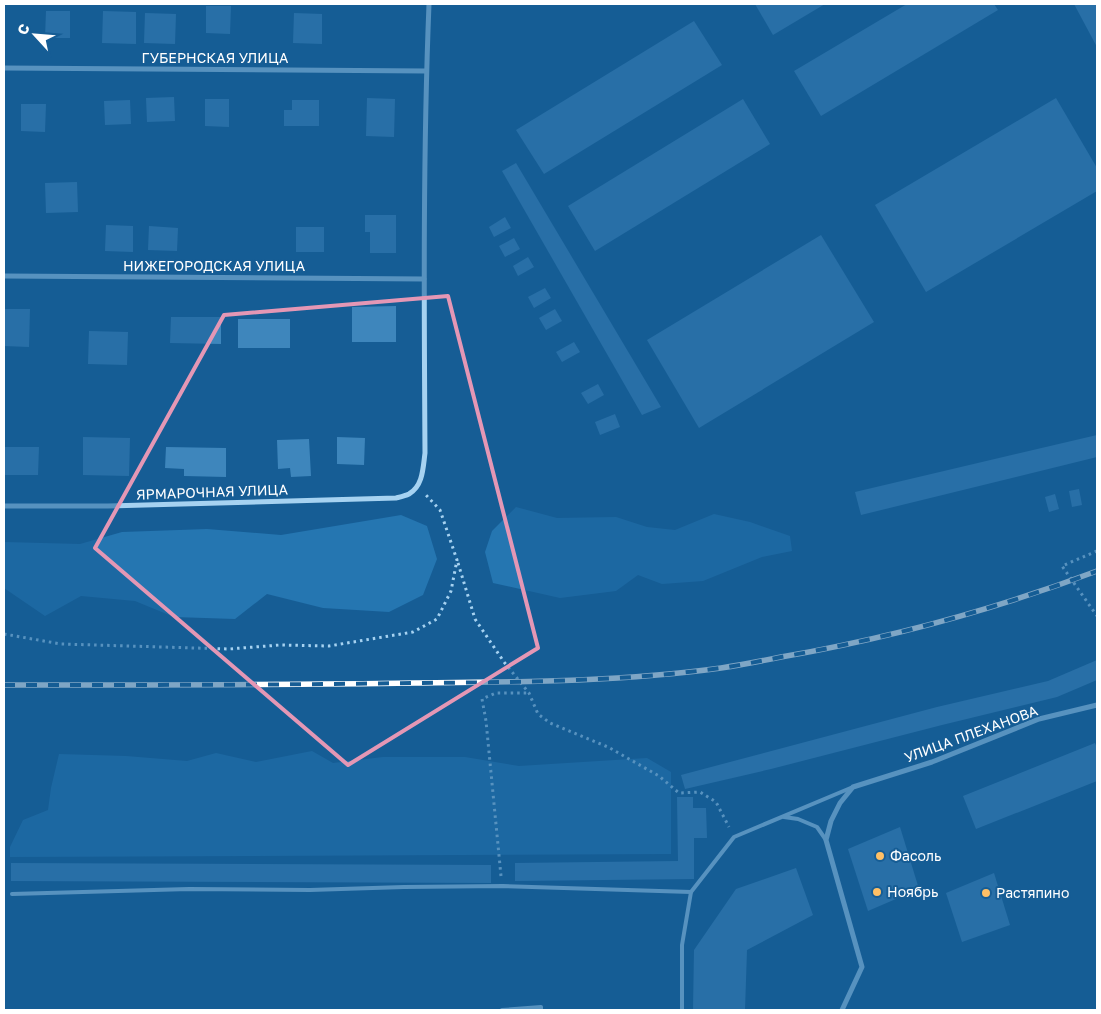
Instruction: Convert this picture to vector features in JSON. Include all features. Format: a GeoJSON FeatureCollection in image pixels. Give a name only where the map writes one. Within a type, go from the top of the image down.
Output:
{"type":"FeatureCollection","features":[{"type":"Feature","properties":{"kind":"street"},"geometry":{"type":"LineString","coordinates":[[417,487],[422,478],[425,453],[424,279],[426,71],[429,4]]}},
{"type":"Feature","properties":{"kind":"street","name":"ГУБЕРНСКАЯ УЛИЦА"},"geometry":{"type":"LineString","coordinates":[[4,68],[426,71]]}},
{"type":"Feature","properties":{"kind":"street","name":"НИЖЕГОРОДСКАЯ УЛИЦА"},"geometry":{"type":"LineString","coordinates":[[4,276],[424,279]]}},
{"type":"Feature","properties":{"kind":"street","name":"ЯРМАРОЧНАЯ УЛИЦА"},"geometry":{"type":"LineString","coordinates":[[4,506],[108,506],[396,498],[409,494],[417,487]]}},
{"type":"Feature","properties":{"kind":"street","name":"УЛИЦА ПЛЕХАНОВА"},"geometry":{"type":"LineString","coordinates":[[853,787],[932,762],[1039,719],[1097,705]]}},
{"type":"Feature","properties":{"kind":"street"},"geometry":{"type":"LineString","coordinates":[[842,1010],[862,967],[826,840],[831,821],[840,802],[853,787]]}},
{"type":"Feature","properties":{"kind":"lane"},"geometry":{"type":"LineString","coordinates":[[682,1010],[682,945],[691,892],[734,837],[853,787]]}},
{"type":"Feature","properties":{"kind":"lane"},"geometry":{"type":"LineString","coordinates":[[782,817],[798,819],[817,827],[826,840]]}},
{"type":"Feature","properties":{"kind":"lane"},"geometry":{"type":"LineString","coordinates":[[12,894],[503,886],[691,892]]}},
{"type":"Feature","properties":{"kind":"lane"},"geometry":{"type":"LineString","coordinates":[[502,1010],[541,1008],[541,1010]]}},
{"type":"Feature","properties":{"kind":"path"},"geometry":{"type":"LineString","coordinates":[[417,487],[440,510],[458,560],[475,619],[504,662],[529,693],[538,714],[550,724],[608,747],[659,776],[679,792],[700,792],[716,802],[734,837]]}},
{"type":"Feature","properties":{"kind":"path"},"geometry":{"type":"LineString","coordinates":[[1097,551],[1062,566],[1097,616]]}},
{"type":"Feature","properties":{"kind":"path"},"geometry":{"type":"LineString","coordinates":[[4,634],[61,644],[229,649],[280,645],[329,646],[413,632],[437,619],[452,591],[458,560]]}},
{"type":"Feature","properties":{"kind":"path"},"geometry":{"type":"LineString","coordinates":[[503,886],[500,872],[486,721],[482,699],[496,693],[529,693]]}},
{"type":"Feature","properties":{"kind":"highlighted area"},"geometry":{"type":"Polygon","coordinates":[[[448,296],[538,648],[348,765],[95,548],[224,315],[448,296]]]}},
{"type":"Feature","properties":{"kind":"shaded area"},"geometry":{"type":"Polygon","coordinates":[[[516,507],[557,518],[616,517],[647,527],[675,530],[714,514],[750,522],[790,536],[792,551],[762,557],[703,581],[662,584],[638,575],[616,591],[560,598],[493,583],[485,552],[492,531],[516,507]]]}},
{"type":"Feature","properties":{"kind":"shaded area"},"geometry":{"type":"Polygon","coordinates":[[[401,515],[427,526],[437,559],[423,595],[389,612],[323,608],[267,594],[235,619],[174,617],[135,601],[81,596],[45,616],[4,588],[4,542],[80,544],[122,532],[207,529],[281,535],[401,515]]]}},
{"type":"Feature","properties":{"kind":"shaded area"},"geometry":{"type":"Polygon","coordinates":[[[312,751],[333,763],[383,757],[465,757],[519,766],[647,758],[671,772],[671,854],[10,857],[10,847],[23,820],[48,810],[59,754],[126,756],[187,761],[216,753],[256,762],[312,751]]]}},
{"type":"Feature","properties":{"kind":"building"},"geometry":{"type":"Polygon","coordinates":[[[755,4],[825,4],[773,35],[755,4]]]}},
{"type":"Feature","properties":{"kind":"building"},"geometry":{"type":"Polygon","coordinates":[[[907,4],[994,4],[998,10],[821,116],[794,71],[907,4]]]}},
{"type":"Feature","properties":{"kind":"building"},"geometry":{"type":"Polygon","coordinates":[[[1074,4],[1097,4],[1097,47],[1074,4]]]}},
{"type":"Feature","properties":{"kind":"building"},"geometry":{"type":"Polygon","coordinates":[[[206,6],[231,6],[230,34],[206,33],[206,6]]]}},
{"type":"Feature","properties":{"kind":"building"},"geometry":{"type":"Polygon","coordinates":[[[46,11],[70,11],[70,38],[45,38],[46,11]]]}},
{"type":"Feature","properties":{"kind":"building"},"geometry":{"type":"Polygon","coordinates":[[[103,11],[136,12],[136,44],[102,43],[103,11]]]}},
{"type":"Feature","properties":{"kind":"building"},"geometry":{"type":"Polygon","coordinates":[[[145,13],[176,14],[175,44],[144,43],[145,13]]]}},
{"type":"Feature","properties":{"kind":"building"},"geometry":{"type":"Polygon","coordinates":[[[294,13],[322,14],[322,44],[293,43],[294,13]]]}},
{"type":"Feature","properties":{"kind":"building"},"geometry":{"type":"Polygon","coordinates":[[[694,21],[722,65],[544,174],[516,130],[694,21]]]}},
{"type":"Feature","properties":{"kind":"building"},"geometry":{"type":"Polygon","coordinates":[[[174,97],[175,121],[147,122],[146,98],[174,97]]]}},
{"type":"Feature","properties":{"kind":"building"},"geometry":{"type":"Polygon","coordinates":[[[367,98],[395,99],[394,137],[366,136],[367,98]]]}},
{"type":"Feature","properties":{"kind":"building"},"geometry":{"type":"Polygon","coordinates":[[[1056,98],[1097,168],[1097,191],[926,292],[875,205],[1056,98]]]}},
{"type":"Feature","properties":{"kind":"building"},"geometry":{"type":"Polygon","coordinates":[[[205,99],[229,99],[229,127],[205,126],[205,99]]]}},
{"type":"Feature","properties":{"kind":"building"},"geometry":{"type":"Polygon","coordinates":[[[743,99],[770,144],[595,251],[568,206],[743,99]]]}},
{"type":"Feature","properties":{"kind":"building"},"geometry":{"type":"Polygon","coordinates":[[[130,100],[131,124],[105,125],[104,101],[130,100]]]}},
{"type":"Feature","properties":{"kind":"building"},"geometry":{"type":"Polygon","coordinates":[[[292,100],[319,100],[319,126],[284,126],[284,110],[292,110],[292,100]]]}},
{"type":"Feature","properties":{"kind":"building"},"geometry":{"type":"Polygon","coordinates":[[[21,104],[46,104],[45,132],[21,131],[21,104]]]}},
{"type":"Feature","properties":{"kind":"building"},"geometry":{"type":"Polygon","coordinates":[[[516,163],[661,407],[642,415],[502,171],[516,163]]]}},
{"type":"Feature","properties":{"kind":"building"},"geometry":{"type":"Polygon","coordinates":[[[77,182],[78,212],[46,213],[45,183],[77,182]]]}},
{"type":"Feature","properties":{"kind":"building"},"geometry":{"type":"Polygon","coordinates":[[[365,215],[396,215],[396,253],[370,253],[370,232],[365,232],[365,215]]]}},
{"type":"Feature","properties":{"kind":"building"},"geometry":{"type":"Polygon","coordinates":[[[505,217],[511,228],[494,237],[489,227],[505,217]]]}},
{"type":"Feature","properties":{"kind":"building"},"geometry":{"type":"Polygon","coordinates":[[[106,225],[133,226],[133,252],[105,251],[106,225]]]}},
{"type":"Feature","properties":{"kind":"building"},"geometry":{"type":"Polygon","coordinates":[[[149,226],[178,228],[177,251],[148,250],[149,226]]]}},
{"type":"Feature","properties":{"kind":"building"},"geometry":{"type":"Polygon","coordinates":[[[296,227],[324,227],[324,252],[296,252],[296,227]]]}},
{"type":"Feature","properties":{"kind":"building"},"geometry":{"type":"Polygon","coordinates":[[[821,235],[874,322],[699,428],[647,340],[821,235]]]}},
{"type":"Feature","properties":{"kind":"building"},"geometry":{"type":"Polygon","coordinates":[[[514,238],[520,249],[505,257],[499,246],[514,238]]]}},
{"type":"Feature","properties":{"kind":"building"},"geometry":{"type":"Polygon","coordinates":[[[528,257],[534,267],[518,276],[513,266],[528,257]]]}},
{"type":"Feature","properties":{"kind":"building"},"geometry":{"type":"Polygon","coordinates":[[[545,288],[551,298],[534,308],[528,297],[545,288]]]}},
{"type":"Feature","properties":{"kind":"building"},"geometry":{"type":"Polygon","coordinates":[[[396,306],[396,342],[352,342],[352,307],[396,306]]]}},
{"type":"Feature","properties":{"kind":"building"},"geometry":{"type":"Polygon","coordinates":[[[4,309],[30,309],[29,347],[4,346],[4,309]]]}},
{"type":"Feature","properties":{"kind":"building"},"geometry":{"type":"Polygon","coordinates":[[[555,309],[562,321],[546,330],[539,318],[555,309]]]}},
{"type":"Feature","properties":{"kind":"building"},"geometry":{"type":"Polygon","coordinates":[[[171,317],[221,317],[221,344],[170,343],[171,317]]]}},
{"type":"Feature","properties":{"kind":"building"},"geometry":{"type":"Polygon","coordinates":[[[238,319],[290,319],[290,348],[238,348],[238,319]]]}},
{"type":"Feature","properties":{"kind":"building"},"geometry":{"type":"Polygon","coordinates":[[[89,331],[128,332],[127,365],[88,364],[89,331]]]}},
{"type":"Feature","properties":{"kind":"building"},"geometry":{"type":"Polygon","coordinates":[[[574,342],[580,352],[562,362],[556,352],[574,342]]]}},
{"type":"Feature","properties":{"kind":"building"},"geometry":{"type":"Polygon","coordinates":[[[598,384],[604,395],[588,404],[581,393],[598,384]]]}},
{"type":"Feature","properties":{"kind":"building"},"geometry":{"type":"Polygon","coordinates":[[[615,414],[620,427],[600,435],[595,422],[615,414]]]}},
{"type":"Feature","properties":{"kind":"building"},"geometry":{"type":"Polygon","coordinates":[[[1097,435],[1097,457],[861,515],[855,492],[1097,435]]]}},
{"type":"Feature","properties":{"kind":"building"},"geometry":{"type":"Polygon","coordinates":[[[83,437],[130,438],[129,476],[83,475],[83,437]]]}},
{"type":"Feature","properties":{"kind":"building"},"geometry":{"type":"Polygon","coordinates":[[[337,437],[365,438],[364,465],[337,464],[337,437]]]}},
{"type":"Feature","properties":{"kind":"building"},"geometry":{"type":"Polygon","coordinates":[[[309,439],[311,476],[291,477],[290,468],[278,469],[277,440],[309,439]]]}},
{"type":"Feature","properties":{"kind":"building"},"geometry":{"type":"Polygon","coordinates":[[[4,447],[39,447],[38,475],[4,475],[4,447]]]}},
{"type":"Feature","properties":{"kind":"building"},"geometry":{"type":"Polygon","coordinates":[[[166,447],[226,448],[226,477],[184,476],[184,469],[165,468],[166,447]]]}},
{"type":"Feature","properties":{"kind":"building"},"geometry":{"type":"Polygon","coordinates":[[[1079,489],[1082,505],[1072,507],[1069,491],[1079,489]]]}},
{"type":"Feature","properties":{"kind":"building"},"geometry":{"type":"Polygon","coordinates":[[[1055,494],[1059,509],[1049,512],[1045,497],[1055,494]]]}},
{"type":"Feature","properties":{"kind":"building"},"geometry":{"type":"Polygon","coordinates":[[[1097,660],[1097,680],[1057,697],[685,789],[681,775],[937,707],[1048,681],[1097,660]]]}},
{"type":"Feature","properties":{"kind":"building"},"geometry":{"type":"Polygon","coordinates":[[[1095,743],[1097,748],[1097,781],[976,829],[963,796],[1095,743]]]}},
{"type":"Feature","properties":{"kind":"building"},"geometry":{"type":"Polygon","coordinates":[[[677,797],[693,797],[693,808],[706,808],[707,838],[694,838],[694,879],[515,881],[515,863],[678,861],[677,797]]]}},
{"type":"Feature","properties":{"kind":"building"},"geometry":{"type":"Polygon","coordinates":[[[900,827],[919,889],[868,911],[848,849],[900,827]]]}},
{"type":"Feature","properties":{"kind":"building"},"geometry":{"type":"Polygon","coordinates":[[[11,863],[491,865],[491,883],[11,881],[11,863]]]}},
{"type":"Feature","properties":{"kind":"building"},"geometry":{"type":"Polygon","coordinates":[[[796,868],[813,915],[747,950],[745,1010],[693,1010],[694,950],[736,889],[796,868]]]}},
{"type":"Feature","properties":{"kind":"building"},"geometry":{"type":"Polygon","coordinates":[[[994,873],[1010,925],[962,942],[946,893],[994,873]]]}},
{"type":"Feature","properties":{"kind":"railway"},"geometry":{"type":"LineString","coordinates":[[4,685],[530,682],[607,679],[683,673],[751,663],[901,632],[1019,598],[1097,571]]}},
{"type":"Feature","properties":{"kind":"place","name":"Фасоль"},"geometry":{"type":"Point","coordinates":[880,856]}},
{"type":"Feature","properties":{"kind":"place","name":"Ноябрь"},"geometry":{"type":"Point","coordinates":[877,892]}},
{"type":"Feature","properties":{"kind":"place","name":"Растяпино"},"geometry":{"type":"Point","coordinates":[986,893]}}]}
